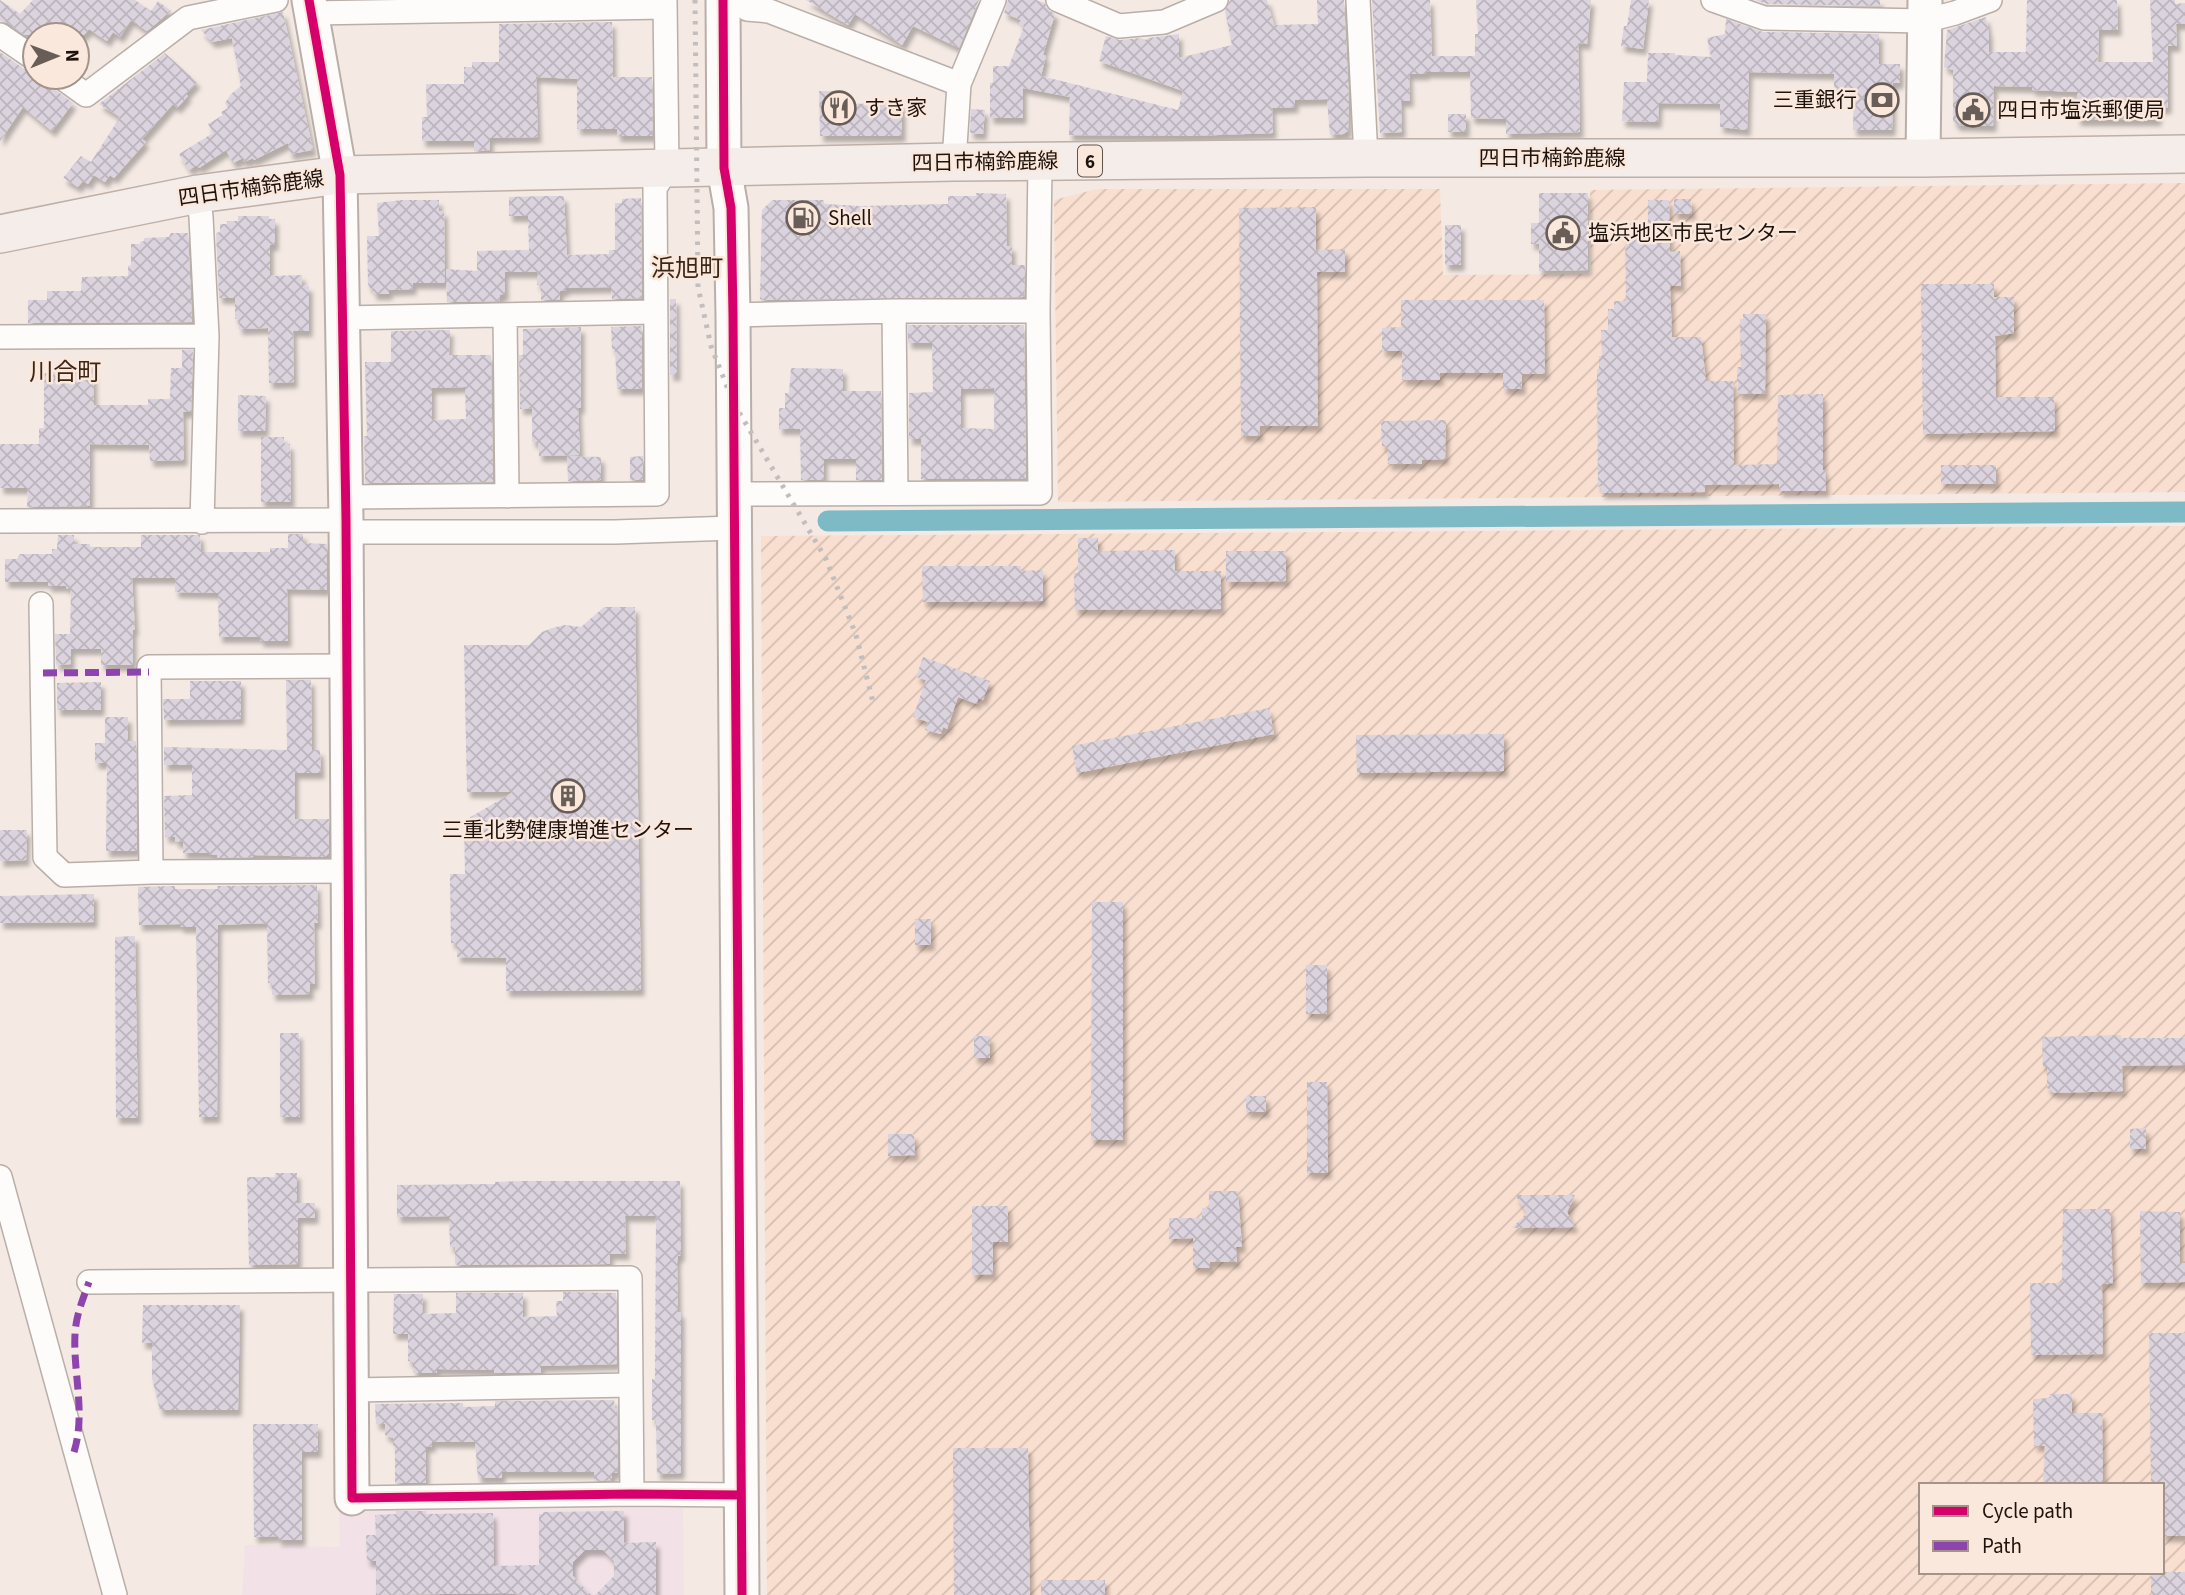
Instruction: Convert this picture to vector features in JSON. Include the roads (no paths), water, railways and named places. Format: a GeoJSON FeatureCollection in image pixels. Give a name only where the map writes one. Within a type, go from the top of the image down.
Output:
{"type":"FeatureCollection","features":[{"type":"Feature","properties":{"kind":"main road","name":"四日市楠鈴鹿線"},"geometry":{"type":"LineString","coordinates":[[0,234],[198,194],[340,175],[954,162],[1366,158],[1923,158],[2185,154]]}},
{"type":"Feature","properties":{"kind":"street"},"geometry":{"type":"LineString","coordinates":[[91,90],[188,18],[276,0]]}},
{"type":"Feature","properties":{"kind":"street"},"geometry":{"type":"LineString","coordinates":[[723,0],[724,168],[731,208],[733,528],[747,623],[742,1595]]}},
{"type":"Feature","properties":{"kind":"street"},"geometry":{"type":"LineString","coordinates":[[747,0],[747,9],[769,11],[959,84]]}},
{"type":"Feature","properties":{"kind":"street"},"geometry":{"type":"LineString","coordinates":[[954,162],[959,84],[994,0]]}},
{"type":"Feature","properties":{"kind":"street"},"geometry":{"type":"LineString","coordinates":[[1072,3],[1119,26],[1164,22],[1216,0]]}},
{"type":"Feature","properties":{"kind":"street"},"geometry":{"type":"LineString","coordinates":[[1358,0],[1366,158]]}},
{"type":"Feature","properties":{"kind":"street"},"geometry":{"type":"LineString","coordinates":[[1713,0],[1764,18],[1924,10],[1955,13],[1990,0]]}},
{"type":"Feature","properties":{"kind":"street"},"geometry":{"type":"LineString","coordinates":[[0,521],[202,522],[345,516],[507,496],[657,494],[655,188],[667,169],[665,4],[310,7],[340,175],[345,516],[352,1497],[741,1495]]}},
{"type":"Feature","properties":{"kind":"street"},"geometry":{"type":"LineString","coordinates":[[1923,158],[1924,10]]}},
{"type":"Feature","properties":{"kind":"street"},"geometry":{"type":"LineString","coordinates":[[0,35],[21,49]]}},
{"type":"Feature","properties":{"kind":"street"},"geometry":{"type":"LineString","coordinates":[[733,494],[1040,493],[1040,162]]}},
{"type":"Feature","properties":{"kind":"street"},"geometry":{"type":"LineString","coordinates":[[198,194],[207,336],[202,522]]}},
{"type":"Feature","properties":{"kind":"street"},"geometry":{"type":"LineString","coordinates":[[894,311],[897,493]]}},
{"type":"Feature","properties":{"kind":"street"},"geometry":{"type":"LineString","coordinates":[[733,315],[1038,311]]}},
{"type":"Feature","properties":{"kind":"street"},"geometry":{"type":"LineString","coordinates":[[343,318],[655,312]]}},
{"type":"Feature","properties":{"kind":"street"},"geometry":{"type":"LineString","coordinates":[[505,315],[507,496]]}},
{"type":"Feature","properties":{"kind":"street"},"geometry":{"type":"LineString","coordinates":[[0,337],[207,336]]}},
{"type":"Feature","properties":{"kind":"street"},"geometry":{"type":"LineString","coordinates":[[345,516],[615,532],[733,528]]}},
{"type":"Feature","properties":{"kind":"street"},"geometry":{"type":"LineString","coordinates":[[41,604],[45,857],[64,874],[348,871]]}},
{"type":"Feature","properties":{"kind":"street"},"geometry":{"type":"LineString","coordinates":[[150,872],[149,667],[346,666]]}},
{"type":"Feature","properties":{"kind":"street"},"geometry":{"type":"LineString","coordinates":[[0,1177],[115,1595]]}},
{"type":"Feature","properties":{"kind":"street"},"geometry":{"type":"LineString","coordinates":[[89,1282],[630,1278],[632,1494]]}},
{"type":"Feature","properties":{"kind":"street"},"geometry":{"type":"LineString","coordinates":[[352,1390],[631,1385]]}},
{"type":"Feature","properties":{"kind":"waterway"},"geometry":{"type":"LineString","coordinates":[[828,521],[2185,512]]}},
{"type":"Feature","properties":{"kind":"railway"},"geometry":{"type":"LineString","coordinates":[[695,0],[698,287],[711,346],[733,402],[826,559],[856,635],[873,702]]}},
{"type":"Feature","properties":{"kind":"place","name":"三重銀行"},"geometry":{"type":"Point","coordinates":[1882,100]}},
{"type":"Feature","properties":{"kind":"place","name":"すき家"},"geometry":{"type":"Point","coordinates":[839,108]}},
{"type":"Feature","properties":{"kind":"place","name":"四日市塩浜郵便局"},"geometry":{"type":"Point","coordinates":[1973,110]}},
{"type":"Feature","properties":{"kind":"place","name":"Shell"},"geometry":{"type":"Point","coordinates":[803,218]}},
{"type":"Feature","properties":{"kind":"place","name":"塩浜地区市民センター"},"geometry":{"type":"Point","coordinates":[1563,233]}},
{"type":"Feature","properties":{"kind":"place","name":"三重北勢健康増進センター"},"geometry":{"type":"Point","coordinates":[568,796]}},
{"type":"Feature","properties":{"kind":"district","name":"浜旭町"},"geometry":{"type":"Point","coordinates":[687,268]}},
{"type":"Feature","properties":{"kind":"district","name":"川合町"},"geometry":{"type":"Point","coordinates":[65,372]}}]}
